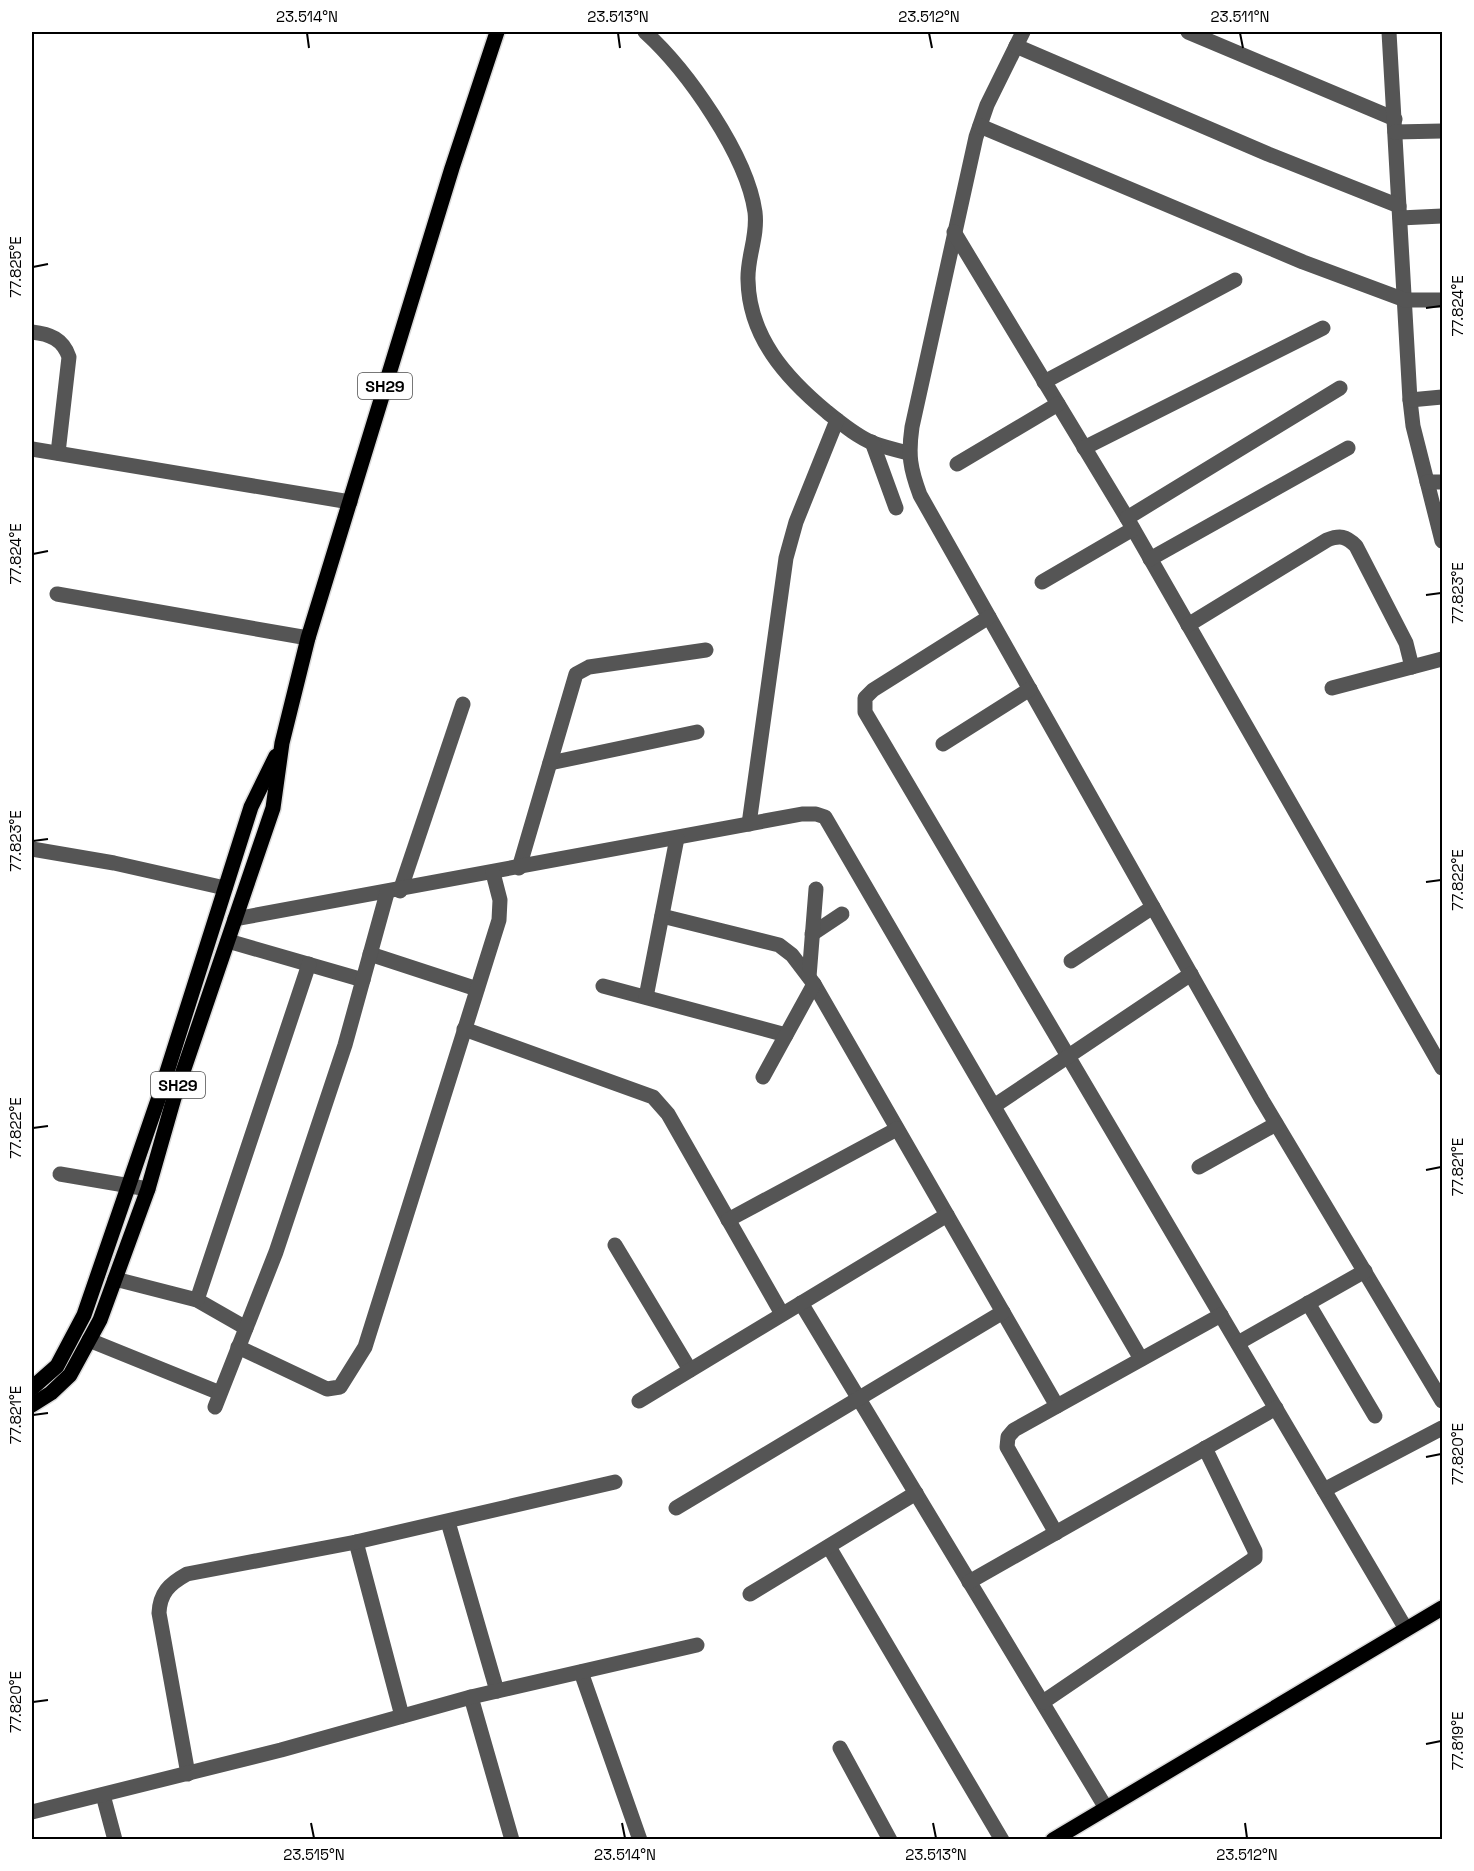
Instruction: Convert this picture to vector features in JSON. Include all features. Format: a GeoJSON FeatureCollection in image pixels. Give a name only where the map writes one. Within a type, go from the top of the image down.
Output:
{"type":"FeatureCollection","features":[{"type":"Feature","properties":{"kind":"main road","name":"SH29"},"geometry":{"type":"LineString","coordinates":[[32,1405],[51,1394],[70,1375],[89,1340],[115,1279],[148,1189],[174,1098],[273,808],[282,743],[308,638],[452,168],[497,32]]}},
{"type":"Feature","properties":{"kind":"main road","name":"SH29"},"geometry":{"type":"LineString","coordinates":[[32,1388],[57,1366],[84,1315],[130,1186],[251,807],[282,743]]}},
{"type":"Feature","properties":{"kind":"main road"},"geometry":{"type":"LineString","coordinates":[[1053,1839],[1443,1608]]}},
{"type":"Feature","properties":{"kind":"street"},"geometry":{"type":"LineString","coordinates":[[645,32],[674,60],[716,120],[745,177],[755,212],[756,240],[748,279],[753,319],[785,375],[837,420],[872,442],[908,453]]}},
{"type":"Feature","properties":{"kind":"street"},"geometry":{"type":"LineString","coordinates":[[1023,32],[980,126],[954,232],[908,453],[920,495],[1276,1124],[1443,1401]]}},
{"type":"Feature","properties":{"kind":"street"},"geometry":{"type":"LineString","coordinates":[[1188,32],[1395,125],[1443,131]]}},
{"type":"Feature","properties":{"kind":"street"},"geometry":{"type":"LineString","coordinates":[[1389,32],[1410,400],[1413,426],[1435,482],[1443,541]]}},
{"type":"Feature","properties":{"kind":"street"},"geometry":{"type":"LineString","coordinates":[[1016,46],[1400,212],[1443,216]]}},
{"type":"Feature","properties":{"kind":"street"},"geometry":{"type":"LineString","coordinates":[[980,126],[1303,262],[1404,300],[1443,300]]}},
{"type":"Feature","properties":{"kind":"street"},"geometry":{"type":"LineString","coordinates":[[954,232],[1130,524],[1443,1068]]}},
{"type":"Feature","properties":{"kind":"street"},"geometry":{"type":"LineString","coordinates":[[1044,382],[1235,280]]}},
{"type":"Feature","properties":{"kind":"street"},"geometry":{"type":"LineString","coordinates":[[1084,448],[1323,327]]}},
{"type":"Feature","properties":{"kind":"street"},"geometry":{"type":"LineString","coordinates":[[32,332],[56,338],[65,345],[69,357],[58,453]]}},
{"type":"Feature","properties":{"kind":"street"},"geometry":{"type":"LineString","coordinates":[[1042,582],[1340,388]]}},
{"type":"Feature","properties":{"kind":"street"},"geometry":{"type":"LineString","coordinates":[[1410,400],[1443,397]]}},
{"type":"Feature","properties":{"kind":"street"},"geometry":{"type":"LineString","coordinates":[[957,464],[1058,404]]}},
{"type":"Feature","properties":{"kind":"street"},"geometry":{"type":"LineString","coordinates":[[748,824],[786,558],[796,522],[837,420]]}},
{"type":"Feature","properties":{"kind":"street"},"geometry":{"type":"LineString","coordinates":[[872,442],[896,508]]}},
{"type":"Feature","properties":{"kind":"street"},"geometry":{"type":"LineString","coordinates":[[1150,559],[1348,448]]}},
{"type":"Feature","properties":{"kind":"street"},"geometry":{"type":"LineString","coordinates":[[32,449],[350,502]]}},
{"type":"Feature","properties":{"kind":"street"},"geometry":{"type":"LineString","coordinates":[[1188,625],[1327,540],[1339,536],[1348,538],[1356,546],[1406,643],[1412,667]]}},
{"type":"Feature","properties":{"kind":"street"},"geometry":{"type":"LineString","coordinates":[[57,594],[308,638]]}},
{"type":"Feature","properties":{"kind":"street"},"geometry":{"type":"LineString","coordinates":[[989,617],[873,690],[865,698],[863,704],[910,792],[1069,1055],[1406,1629]]}},
{"type":"Feature","properties":{"kind":"street"},"geometry":{"type":"LineString","coordinates":[[519,868],[576,674],[589,667],[706,650]]}},
{"type":"Feature","properties":{"kind":"street"},"geometry":{"type":"LineString","coordinates":[[1332,688],[1443,659]]}},
{"type":"Feature","properties":{"kind":"street"},"geometry":{"type":"LineString","coordinates":[[943,744],[1029,689]]}},
{"type":"Feature","properties":{"kind":"street"},"geometry":{"type":"LineString","coordinates":[[89,1340],[217,1400],[283,1230],[345,1045],[370,954],[463,704]]}},
{"type":"Feature","properties":{"kind":"street"},"geometry":{"type":"LineString","coordinates":[[550,763],[697,732]]}},
{"type":"Feature","properties":{"kind":"street"},"geometry":{"type":"LineString","coordinates":[[235,919],[394,892],[802,814],[816,814],[825,817],[1140,1359]]}},
{"type":"Feature","properties":{"kind":"street"},"geometry":{"type":"LineString","coordinates":[[646,997],[678,838]]}},
{"type":"Feature","properties":{"kind":"street"},"geometry":{"type":"LineString","coordinates":[[32,849],[114,863],[225,888]]}},
{"type":"Feature","properties":{"kind":"street"},"geometry":{"type":"LineString","coordinates":[[238,1347],[327,1389],[340,1387],[365,1347],[499,920],[500,900],[494,873]]}},
{"type":"Feature","properties":{"kind":"street"},"geometry":{"type":"LineString","coordinates":[[763,1077],[811,981],[816,889]]}},
{"type":"Feature","properties":{"kind":"street"},"geometry":{"type":"LineString","coordinates":[[1071,961],[1153,907]]}},
{"type":"Feature","properties":{"kind":"street"},"geometry":{"type":"LineString","coordinates":[[812,934],[842,914]]}},
{"type":"Feature","properties":{"kind":"street"},"geometry":{"type":"LineString","coordinates":[[662,916],[779,945],[792,955],[811,981],[1057,1406]]}},
{"type":"Feature","properties":{"kind":"street"},"geometry":{"type":"LineString","coordinates":[[228,941],[363,980]]}},
{"type":"Feature","properties":{"kind":"street"},"geometry":{"type":"LineString","coordinates":[[370,954],[477,989]]}},
{"type":"Feature","properties":{"kind":"street"},"geometry":{"type":"LineString","coordinates":[[197,1300],[309,964]]}},
{"type":"Feature","properties":{"kind":"street"},"geometry":{"type":"LineString","coordinates":[[994,1106],[1191,974]]}},
{"type":"Feature","properties":{"kind":"street"},"geometry":{"type":"LineString","coordinates":[[603,986],[786,1035]]}},
{"type":"Feature","properties":{"kind":"street"},"geometry":{"type":"LineString","coordinates":[[464,1029],[653,1097],[668,1114],[782,1314]]}},
{"type":"Feature","properties":{"kind":"street"},"geometry":{"type":"LineString","coordinates":[[1199,1167],[1276,1124]]}},
{"type":"Feature","properties":{"kind":"street"},"geometry":{"type":"LineString","coordinates":[[728,1220],[897,1129]]}},
{"type":"Feature","properties":{"kind":"street"},"geometry":{"type":"LineString","coordinates":[[60,1174],[148,1189]]}},
{"type":"Feature","properties":{"kind":"street"},"geometry":{"type":"LineString","coordinates":[[639,1401],[947,1215]]}},
{"type":"Feature","properties":{"kind":"street"},"geometry":{"type":"LineString","coordinates":[[615,1245],[690,1370]]}},
{"type":"Feature","properties":{"kind":"street"},"geometry":{"type":"LineString","coordinates":[[1238,1343],[1365,1271]]}},
{"type":"Feature","properties":{"kind":"street"},"geometry":{"type":"LineString","coordinates":[[115,1279],[197,1300],[246,1328]]}},
{"type":"Feature","properties":{"kind":"street"},"geometry":{"type":"LineString","coordinates":[[801,1303],[1106,1808]]}},
{"type":"Feature","properties":{"kind":"street"},"geometry":{"type":"LineString","coordinates":[[1308,1303],[1375,1416]]}},
{"type":"Feature","properties":{"kind":"street"},"geometry":{"type":"LineString","coordinates":[[676,1508],[1003,1312]]}},
{"type":"Feature","properties":{"kind":"street"},"geometry":{"type":"LineString","coordinates":[[1056,1533],[1007,1447],[1008,1437],[1014,1430],[1221,1315]]}},
{"type":"Feature","properties":{"kind":"street"},"geometry":{"type":"LineString","coordinates":[[969,1582],[1275,1408]]}},
{"type":"Feature","properties":{"kind":"street"},"geometry":{"type":"LineString","coordinates":[[1324,1490],[1443,1428]]}},
{"type":"Feature","properties":{"kind":"street"},"geometry":{"type":"LineString","coordinates":[[1043,1702],[1255,1558],[1255,1551],[1205,1448]]}},
{"type":"Feature","properties":{"kind":"street"},"geometry":{"type":"LineString","coordinates":[[188,1774],[159,1613],[160,1600],[167,1587],[187,1574],[356,1542],[615,1482]]}},
{"type":"Feature","properties":{"kind":"street"},"geometry":{"type":"LineString","coordinates":[[750,1594],[916,1493]]}},
{"type":"Feature","properties":{"kind":"street"},"geometry":{"type":"LineString","coordinates":[[448,1522],[497,1691]]}},
{"type":"Feature","properties":{"kind":"street"},"geometry":{"type":"LineString","coordinates":[[356,1542],[402,1716]]}},
{"type":"Feature","properties":{"kind":"street"},"geometry":{"type":"LineString","coordinates":[[829,1547],[1002,1839]]}},
{"type":"Feature","properties":{"kind":"street"},"geometry":{"type":"LineString","coordinates":[[32,1812],[188,1774],[471,1697],[698,1644]]}},
{"type":"Feature","properties":{"kind":"street"},"geometry":{"type":"LineString","coordinates":[[581,1672],[640,1839]]}},
{"type":"Feature","properties":{"kind":"street"},"geometry":{"type":"LineString","coordinates":[[471,1697],[512,1839]]}},
{"type":"Feature","properties":{"kind":"street"},"geometry":{"type":"LineString","coordinates":[[840,1748],[890,1839]]}},
{"type":"Feature","properties":{"kind":"street"},"geometry":{"type":"LineString","coordinates":[[103,1795],[115,1839]]}}]}
